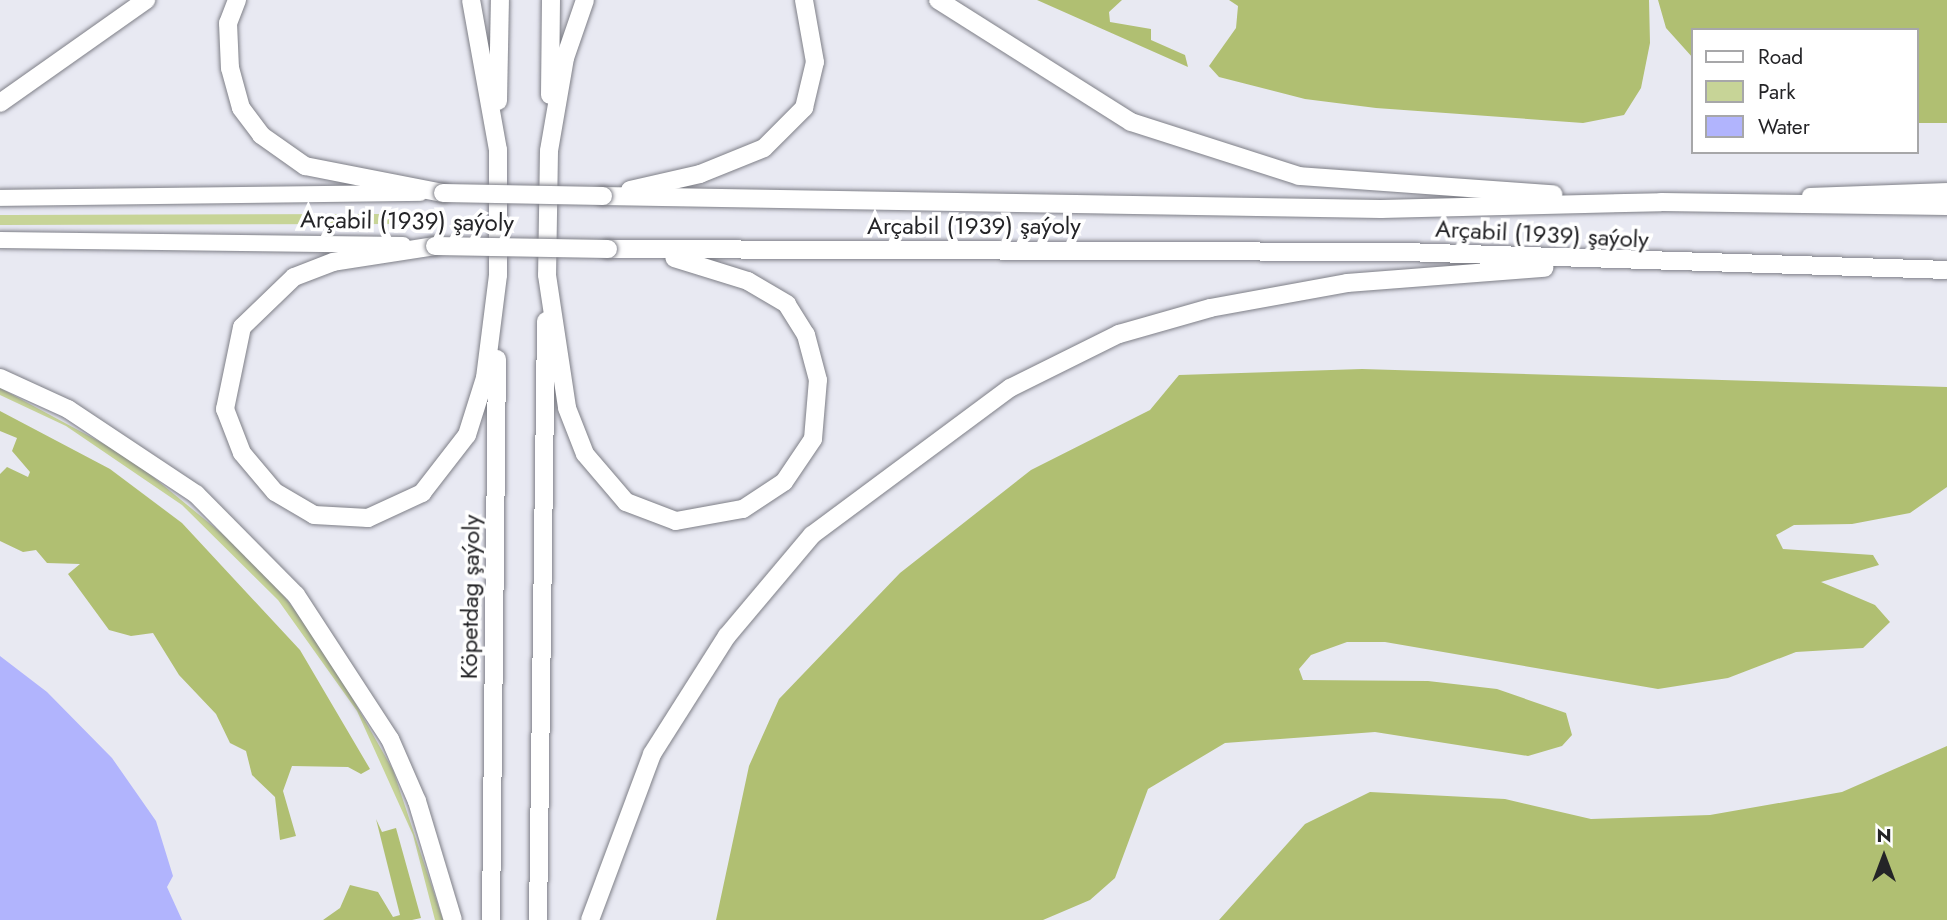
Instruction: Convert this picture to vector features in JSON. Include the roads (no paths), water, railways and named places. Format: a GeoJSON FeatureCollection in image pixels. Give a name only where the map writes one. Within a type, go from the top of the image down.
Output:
{"type":"FeatureCollection","features":[{"type":"Feature","properties":{"kind":"main road"},"geometry":{"type":"LineString","coordinates":[[0,103],[146,0]]}},
{"type":"Feature","properties":{"kind":"main road"},"geometry":{"type":"LineString","coordinates":[[237,0],[228,23],[230,68],[241,108],[261,135],[305,166],[443,193]]}},
{"type":"Feature","properties":{"kind":"main road"},"geometry":{"type":"LineString","coordinates":[[471,0],[498,150]]}},
{"type":"Feature","properties":{"kind":"main road"},"geometry":{"type":"LineString","coordinates":[[435,246],[333,262],[294,276],[242,327],[225,409],[242,453],[275,492],[314,515],[368,518],[422,493],[467,435],[485,378],[498,275],[500,0]]}},
{"type":"Feature","properties":{"kind":"main road"},"geometry":{"type":"LineString","coordinates":[[538,920],[551,0]]}},
{"type":"Feature","properties":{"kind":"main road"},"geometry":{"type":"LineString","coordinates":[[549,151],[565,58],[584,0]]}},
{"type":"Feature","properties":{"kind":"main road"},"geometry":{"type":"LineString","coordinates":[[603,196],[700,174],[764,148],[804,108],[815,62],[804,0]]}},
{"type":"Feature","properties":{"kind":"main road"},"geometry":{"type":"LineString","coordinates":[[938,0],[1131,122],[1299,176],[1661,202]]}},
{"type":"Feature","properties":{"kind":"main road","name":"Arçabil (1939) şaýoly"},"geometry":{"type":"LineString","coordinates":[[443,193],[1381,209],[1661,202],[1947,206]]}},
{"type":"Feature","properties":{"kind":"main road","name":"Arçabil (1939) şaýoly"},"geometry":{"type":"LineString","coordinates":[[435,246],[1405,252],[1587,262],[1947,270]]}},
{"type":"Feature","properties":{"kind":"main road"},"geometry":{"type":"LineString","coordinates":[[547,275],[567,408],[585,454],[626,502],[676,521],[743,509],[784,482],[813,439],[818,380],[806,335],[787,303],[748,281],[695,261],[608,248]]}},
{"type":"Feature","properties":{"kind":"main road"},"geometry":{"type":"LineString","coordinates":[[590,920],[652,754],[727,636],[812,535],[1010,388],[1119,334],[1210,308],[1347,283],[1465,279],[1587,262]]}},
{"type":"Feature","properties":{"kind":"main road","name":"Köpetdag şaýoly"},"geometry":{"type":"LineString","coordinates":[[491,920],[498,275]]}},
{"type":"Feature","properties":{"kind":"main road"},"geometry":{"type":"LineString","coordinates":[[0,378],[68,409],[196,494],[296,595],[390,739],[417,801],[453,920]]}},
{"type":"Feature","properties":{"kind":"street"},"geometry":{"type":"LineString","coordinates":[[1661,202],[1947,191]]}},
{"type":"Feature","properties":{"kind":"street","name":"Arçabil (1939) şaýoly"},"geometry":{"type":"LineString","coordinates":[[0,198],[443,193]]}},
{"type":"Feature","properties":{"kind":"street","name":"Arçabil (1939) şaýoly"},"geometry":{"type":"LineString","coordinates":[[0,240],[435,246]]}},
{"type":"Feature","properties":{"kind":"water"},"geometry":{"type":"Polygon","coordinates":[[[0,656],[47,692],[112,758],[156,821],[173,876],[167,887],[182,920],[0,920],[0,656]]]}}]}
